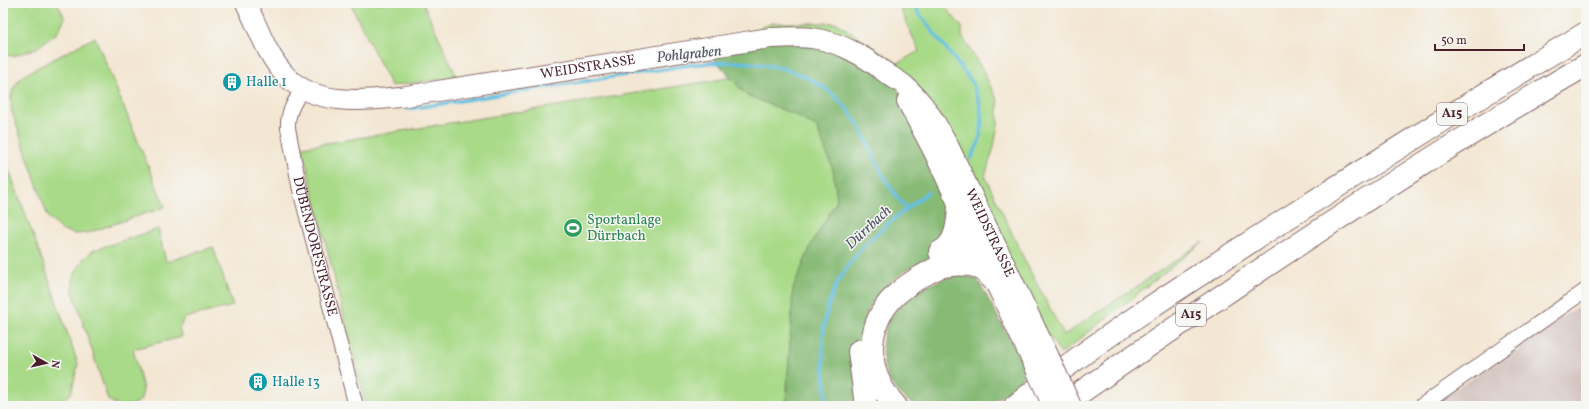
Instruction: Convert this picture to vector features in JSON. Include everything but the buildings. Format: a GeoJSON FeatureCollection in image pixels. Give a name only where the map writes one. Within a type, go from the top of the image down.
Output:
{"type":"FeatureCollection","features":[{"type":"Feature","properties":{"kind":"highway","name":"A15"},"geometry":{"type":"LineString","coordinates":[[1017,403],[1128,322],[1186,283],[1403,144],[1586,33]]}},
{"type":"Feature","properties":{"kind":"highway","name":"A15"},"geometry":{"type":"LineString","coordinates":[[1068,403],[1153,341],[1308,238],[1430,159],[1586,65]]}},
{"type":"Feature","properties":{"kind":"highway"},"geometry":{"type":"LineString","coordinates":[[942,259],[956,230],[958,206]]}},
{"type":"Feature","properties":{"kind":"highway"},"geometry":{"type":"LineString","coordinates":[[896,406],[884,391],[875,371],[872,355],[874,330],[886,305],[900,290],[942,259],[959,244],[968,242],[976,243]]}},
{"type":"Feature","properties":{"kind":"highway"},"geometry":{"type":"LineString","coordinates":[[866,406],[859,353],[861,333],[868,312],[879,293],[894,278],[912,266],[942,259],[958,264],[970,265],[1003,280]]}},
{"type":"Feature","properties":{"kind":"main road","name":"WEIDSTRASSE"},"geometry":{"type":"LineString","coordinates":[[246,3],[268,51],[286,76],[303,88],[330,98],[345,100],[400,97],[770,38],[812,38],[838,44],[867,58],[888,75],[903,84],[918,98],[934,119],[979,211],[1003,280],[1042,362],[1068,403]]}},
{"type":"Feature","properties":{"kind":"main road","name":"WEIDSTRASSE"},"geometry":{"type":"LineString","coordinates":[[888,75],[916,116],[976,243],[1003,280]]}},
{"type":"Feature","properties":{"kind":"main road"},"geometry":{"type":"LineString","coordinates":[[976,243],[980,232],[981,222],[979,211]]}},
{"type":"Feature","properties":{"kind":"main road","name":"WEIDSTRASSE"},"geometry":{"type":"LineString","coordinates":[[1042,362],[1053,406]]}},
{"type":"Feature","properties":{"kind":"street","name":"DÜBENDORFSTRASSE"},"geometry":{"type":"LineString","coordinates":[[303,88],[290,110],[288,128],[300,190],[356,406]]}},
{"type":"Feature","properties":{"kind":"street"},"geometry":{"type":"LineString","coordinates":[[1421,406],[1586,290]]}},
{"type":"Feature","properties":{"kind":"shaded area"},"geometry":{"type":"Polygon","coordinates":[[[1586,301],[1586,406],[1427,406],[1513,353],[1550,325],[1586,301]]]}},
{"type":"Feature","properties":{"kind":"green space"},"geometry":{"type":"Polygon","coordinates":[[[3,3],[57,3],[65,18],[57,33],[35,49],[13,56],[3,55],[3,3]]]}},
{"type":"Feature","properties":{"kind":"green space"},"geometry":{"type":"Polygon","coordinates":[[[350,3],[423,3],[457,77],[391,86],[350,3]]]}},
{"type":"Feature","properties":{"kind":"green space"},"geometry":{"type":"Polygon","coordinates":[[[898,3],[942,3],[962,27],[962,36],[983,71],[998,101],[998,124],[994,147],[985,176],[1025,261],[1064,335],[1203,242],[1061,354],[1052,340],[996,283],[959,206],[705,48],[773,23],[837,23],[898,63],[919,51],[898,3]]]}},
{"type":"Feature","properties":{"kind":"green space"},"geometry":{"type":"Polygon","coordinates":[[[95,37],[165,207],[87,233],[74,234],[61,230],[48,217],[12,112],[11,96],[16,84],[24,75],[95,37]]]}},
{"type":"Feature","properties":{"kind":"green space"},"geometry":{"type":"Polygon","coordinates":[[[770,38],[867,58],[909,103],[959,206],[945,250],[901,274],[888,284],[869,308],[863,324],[860,345],[866,406],[786,406],[793,289],[811,245],[837,200],[833,170],[817,128],[795,115],[746,95],[705,48],[770,38]]]}},
{"type":"Feature","properties":{"kind":"green space","name":"Sportanlage Dürrbach"},"geometry":{"type":"Polygon","coordinates":[[[729,78],[795,107],[817,128],[836,170],[838,204],[796,297],[785,406],[366,406],[302,147],[729,78]]]}},
{"type":"Feature","properties":{"kind":"green space"},"geometry":{"type":"Polygon","coordinates":[[[3,154],[39,251],[78,364],[71,394],[52,406],[3,406],[3,154]]]}},
{"type":"Feature","properties":{"kind":"green space"},"geometry":{"type":"Polygon","coordinates":[[[158,229],[166,262],[213,247],[233,306],[184,318],[179,330],[182,337],[133,349],[143,389],[141,400],[128,406],[121,406],[108,400],[73,292],[73,277],[84,258],[94,250],[158,229]]]}},
{"type":"Feature","properties":{"kind":"green space"},"geometry":{"type":"Polygon","coordinates":[[[960,274],[978,280],[1025,368],[1022,382],[997,399],[980,406],[919,406],[910,402],[900,394],[895,389],[888,377],[883,356],[884,334],[888,323],[903,303],[925,288],[949,277],[960,274]]]}},
{"type":"Feature","properties":{"kind":"waterway","name":"Dürrbach"},"geometry":{"type":"LineString","coordinates":[[911,3],[972,82],[980,104],[982,125],[979,142],[971,158]]}},
{"type":"Feature","properties":{"kind":"waterway","name":"Pohlgraben"},"geometry":{"type":"LineString","coordinates":[[408,109],[696,64],[720,62],[765,65],[787,70],[807,78],[826,89],[843,104],[858,124],[888,184],[907,209]]}},
{"type":"Feature","properties":{"kind":"waterway","name":"Dürrbach"},"geometry":{"type":"LineString","coordinates":[[827,406],[823,339],[826,314],[833,292],[844,272],[857,254],[873,237],[928,192]]}},
{"type":"Feature","properties":{"kind":"place","name":"Halle 1"},"geometry":{"type":"Point","coordinates":[232,82]}},
{"type":"Feature","properties":{"kind":"place","name":"Sportanlage Dürrbach"},"geometry":{"type":"Point","coordinates":[573,228]}},
{"type":"Feature","properties":{"kind":"place","name":"Halle 13"},"geometry":{"type":"Point","coordinates":[258,382]}}]}
